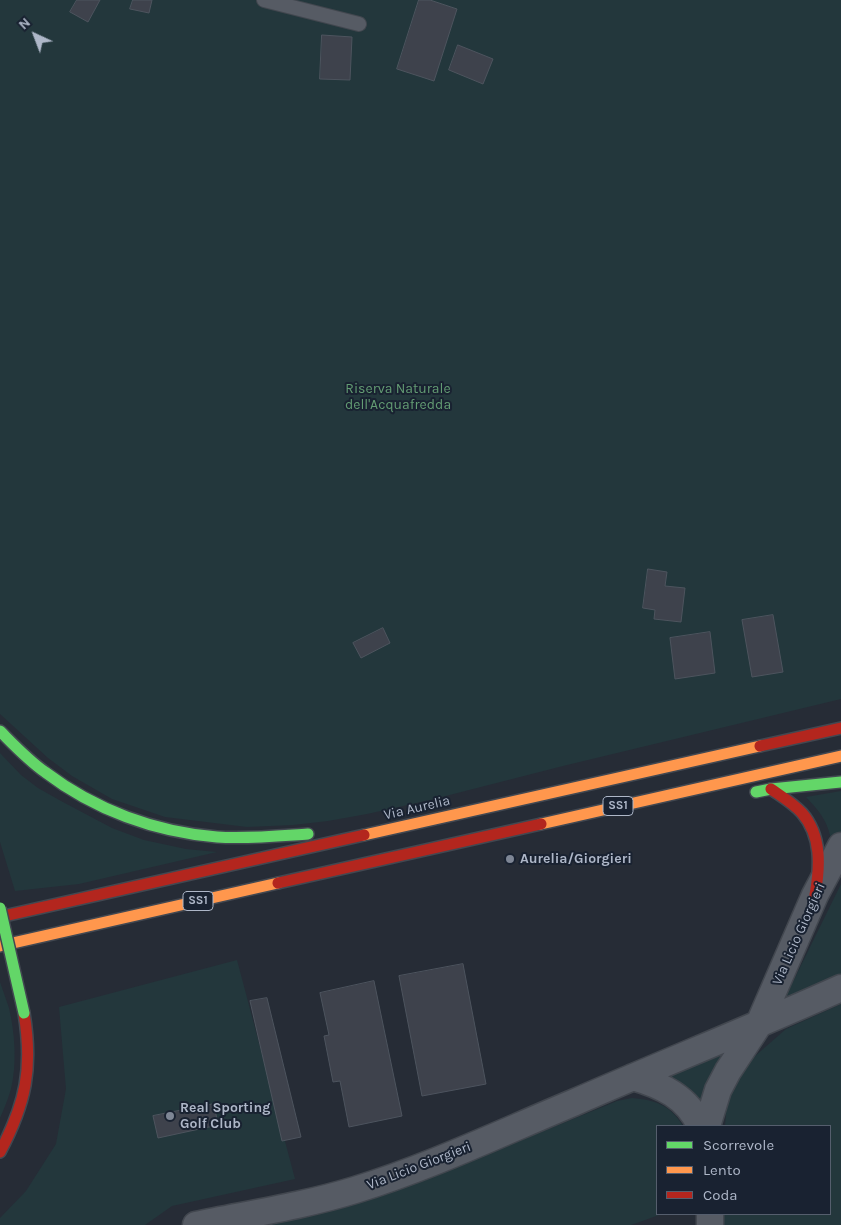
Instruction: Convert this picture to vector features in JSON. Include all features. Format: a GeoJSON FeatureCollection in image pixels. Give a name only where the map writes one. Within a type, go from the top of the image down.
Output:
{"type":"FeatureCollection","features":[{"type":"Feature","properties":{"kind":"highway"},"geometry":{"type":"LineString","coordinates":[[768,743],[818,722]]}},
{"type":"Feature","properties":{"kind":"highway","name":"Via Aurelia"},"geometry":{"type":"LineString","coordinates":[[0,918],[841,728]]}},
{"type":"Feature","properties":{"kind":"highway"},"geometry":{"type":"LineString","coordinates":[[0,731],[31,762],[66,788],[87,800],[137,821],[184,833],[216,837],[271,837],[318,832]]}},
{"type":"Feature","properties":{"kind":"highway","name":"SS1"},"geometry":{"type":"LineString","coordinates":[[0,946],[841,756]]}},
{"type":"Feature","properties":{"kind":"highway"},"geometry":{"type":"LineString","coordinates":[[742,795],[771,789],[841,782]]}},
{"type":"Feature","properties":{"kind":"highway"},"geometry":{"type":"LineString","coordinates":[[771,789],[801,813],[814,832],[819,860],[815,895]]}},
{"type":"Feature","properties":{"kind":"highway"},"geometry":{"type":"LineString","coordinates":[[355,826],[507,802]]}},
{"type":"Feature","properties":{"kind":"highway"},"geometry":{"type":"LineString","coordinates":[[395,856],[500,844]]}},
{"type":"Feature","properties":{"kind":"highway"},"geometry":{"type":"LineString","coordinates":[[51,894],[122,890]]}},
{"type":"Feature","properties":{"kind":"highway"},"geometry":{"type":"LineString","coordinates":[[0,908],[28,1028],[26,1083],[18,1117],[0,1152]]}},
{"type":"Feature","properties":{"kind":"street","name":"Via Licio Giorgieri"},"geometry":{"type":"LineString","coordinates":[[707,1125],[718,1090],[728,1071],[760,1024],[815,895],[841,846]]}},
{"type":"Feature","properties":{"kind":"street","name":"Via Licio Giorgieri"},"geometry":{"type":"LineString","coordinates":[[196,1225],[307,1203],[366,1186],[424,1165],[841,988]]}},
{"type":"Feature","properties":{"kind":"street"},"geometry":{"type":"LineString","coordinates":[[633,1077],[657,1084],[674,1094],[692,1112],[699,1125]]}},
{"type":"Feature","properties":{"kind":"lane"},"geometry":{"type":"LineString","coordinates":[[264,0],[359,24]]}},
{"type":"Feature","properties":{"kind":"green space","name":"Riserva Naturale dell'Acquafredda"},"geometry":{"type":"Polygon","coordinates":[[[0,0],[841,0],[841,699],[430,800],[367,814],[293,825],[247,827],[165,817],[112,799],[72,776],[48,758],[0,714],[0,0]]]}},
{"type":"Feature","properties":{"kind":"green space"},"geometry":{"type":"Polygon","coordinates":[[[0,753],[21,775],[38,788],[112,828],[144,840],[186,849],[217,852],[79,884],[15,891],[0,842],[0,753]]]}},
{"type":"Feature","properties":{"kind":"green space"},"geometry":{"type":"Polygon","coordinates":[[[841,791],[841,837],[832,843],[823,817],[806,797],[841,791]]]}},
{"type":"Feature","properties":{"kind":"green space"},"geometry":{"type":"Polygon","coordinates":[[[841,884],[841,975],[783,1002],[841,884]]]}},
{"type":"Feature","properties":{"kind":"green space","name":"Real Sporting Golf Club"},"geometry":{"type":"Polygon","coordinates":[[[237,960],[295,1179],[172,1206],[145,1225],[0,1225],[0,1218],[26,1191],[56,1144],[66,1089],[59,1007],[237,960]]]}},
{"type":"Feature","properties":{"kind":"green space"},"geometry":{"type":"Polygon","coordinates":[[[0,982],[11,1018],[15,1059],[11,1089],[0,1118],[0,982]]]}},
{"type":"Feature","properties":{"kind":"green space"},"geometry":{"type":"Polygon","coordinates":[[[841,1004],[841,1225],[724,1225],[724,1215],[831,1215],[831,1125],[725,1125],[727,1101],[746,1064],[786,1029],[841,1004]]]}},
{"type":"Feature","properties":{"kind":"green space"},"geometry":{"type":"Polygon","coordinates":[[[729,1051],[705,1109],[663,1076],[729,1051]]]}},
{"type":"Feature","properties":{"kind":"green space"},"geometry":{"type":"Polygon","coordinates":[[[632,1098],[655,1102],[673,1113],[682,1125],[656,1125],[656,1215],[659,1215],[631,1225],[263,1225],[319,1214],[351,1204],[458,1166],[617,1101],[632,1098]]]}},
{"type":"Feature","properties":{"kind":"building"},"geometry":{"type":"Polygon","coordinates":[[[77,0],[100,0],[88,22],[70,12],[77,0]]]}},
{"type":"Feature","properties":{"kind":"building"},"geometry":{"type":"Polygon","coordinates":[[[133,0],[152,0],[149,13],[130,9],[133,0]]]}},
{"type":"Feature","properties":{"kind":"building"},"geometry":{"type":"Polygon","coordinates":[[[419,0],[430,0],[457,9],[434,81],[397,69],[419,0]]]}},
{"type":"Feature","properties":{"kind":"building"},"geometry":{"type":"Polygon","coordinates":[[[322,35],[352,37],[350,80],[320,79],[322,35]]]}},
{"type":"Feature","properties":{"kind":"building"},"geometry":{"type":"Polygon","coordinates":[[[458,45],[493,59],[483,84],[449,70],[458,45]]]}},
{"type":"Feature","properties":{"kind":"building"},"geometry":{"type":"Polygon","coordinates":[[[648,569],[667,572],[665,586],[685,588],[681,622],[654,619],[655,610],[643,608],[648,569]]]}},
{"type":"Feature","properties":{"kind":"building"},"geometry":{"type":"Polygon","coordinates":[[[773,615],[783,672],[752,677],[742,620],[773,615]]]}},
{"type":"Feature","properties":{"kind":"building"},"geometry":{"type":"Polygon","coordinates":[[[383,628],[390,643],[361,658],[353,643],[383,628]]]}},
{"type":"Feature","properties":{"kind":"building"},"geometry":{"type":"Polygon","coordinates":[[[710,632],[715,673],[675,679],[670,638],[710,632]]]}},
{"type":"Feature","properties":{"kind":"building"},"geometry":{"type":"Polygon","coordinates":[[[463,964],[486,1084],[422,1096],[399,976],[463,964]]]}},
{"type":"Feature","properties":{"kind":"building"},"geometry":{"type":"Polygon","coordinates":[[[374,981],[402,1116],[349,1127],[340,1081],[333,1082],[324,1036],[329,1035],[320,993],[374,981]]]}},
{"type":"Feature","properties":{"kind":"building"},"geometry":{"type":"Polygon","coordinates":[[[267,998],[301,1137],[282,1141],[250,1001],[267,998]]]}},
{"type":"Feature","properties":{"kind":"building"},"geometry":{"type":"Polygon","coordinates":[[[214,1104],[218,1125],[158,1138],[153,1116],[214,1104]]]}},
{"type":"Feature","properties":{"kind":"traffic: fast"},"geometry":{"type":"LineString","coordinates":[[0,731],[21,752],[64,785],[105,808],[126,817],[171,830],[217,837],[308,834]]}},
{"type":"Feature","properties":{"kind":"traffic: fast"},"geometry":{"type":"LineString","coordinates":[[756,792],[841,782]]}},
{"type":"Feature","properties":{"kind":"traffic: fast"},"geometry":{"type":"LineString","coordinates":[[0,908],[24,1013]]}},
{"type":"Feature","properties":{"kind":"traffic: slow"},"geometry":{"type":"LineString","coordinates":[[364,835],[760,746]]}},
{"type":"Feature","properties":{"kind":"traffic: slow"},"geometry":{"type":"LineString","coordinates":[[541,824],[841,756]]}},
{"type":"Feature","properties":{"kind":"traffic: slow"},"geometry":{"type":"LineString","coordinates":[[0,946],[278,883]]}},
{"type":"Feature","properties":{"kind":"traffic: jam"},"geometry":{"type":"LineString","coordinates":[[760,746],[841,728]]}},
{"type":"Feature","properties":{"kind":"traffic: jam"},"geometry":{"type":"LineString","coordinates":[[771,789],[798,809],[809,822],[818,852],[818,874],[815,895]]}},
{"type":"Feature","properties":{"kind":"traffic: jam"},"geometry":{"type":"LineString","coordinates":[[278,883],[541,824]]}},
{"type":"Feature","properties":{"kind":"traffic: jam"},"geometry":{"type":"LineString","coordinates":[[0,917],[364,835]]}},
{"type":"Feature","properties":{"kind":"traffic: jam"},"geometry":{"type":"LineString","coordinates":[[0,1152],[16,1117],[25,1085],[28,1051],[24,1013]]}},
{"type":"Feature","properties":{"kind":"place","name":"Aurelia/Giorgieri"},"geometry":{"type":"Point","coordinates":[510,859]}},
{"type":"Feature","properties":{"kind":"place","name":"Real Sporting Golf Club"},"geometry":{"type":"Point","coordinates":[170,1116]}}]}
